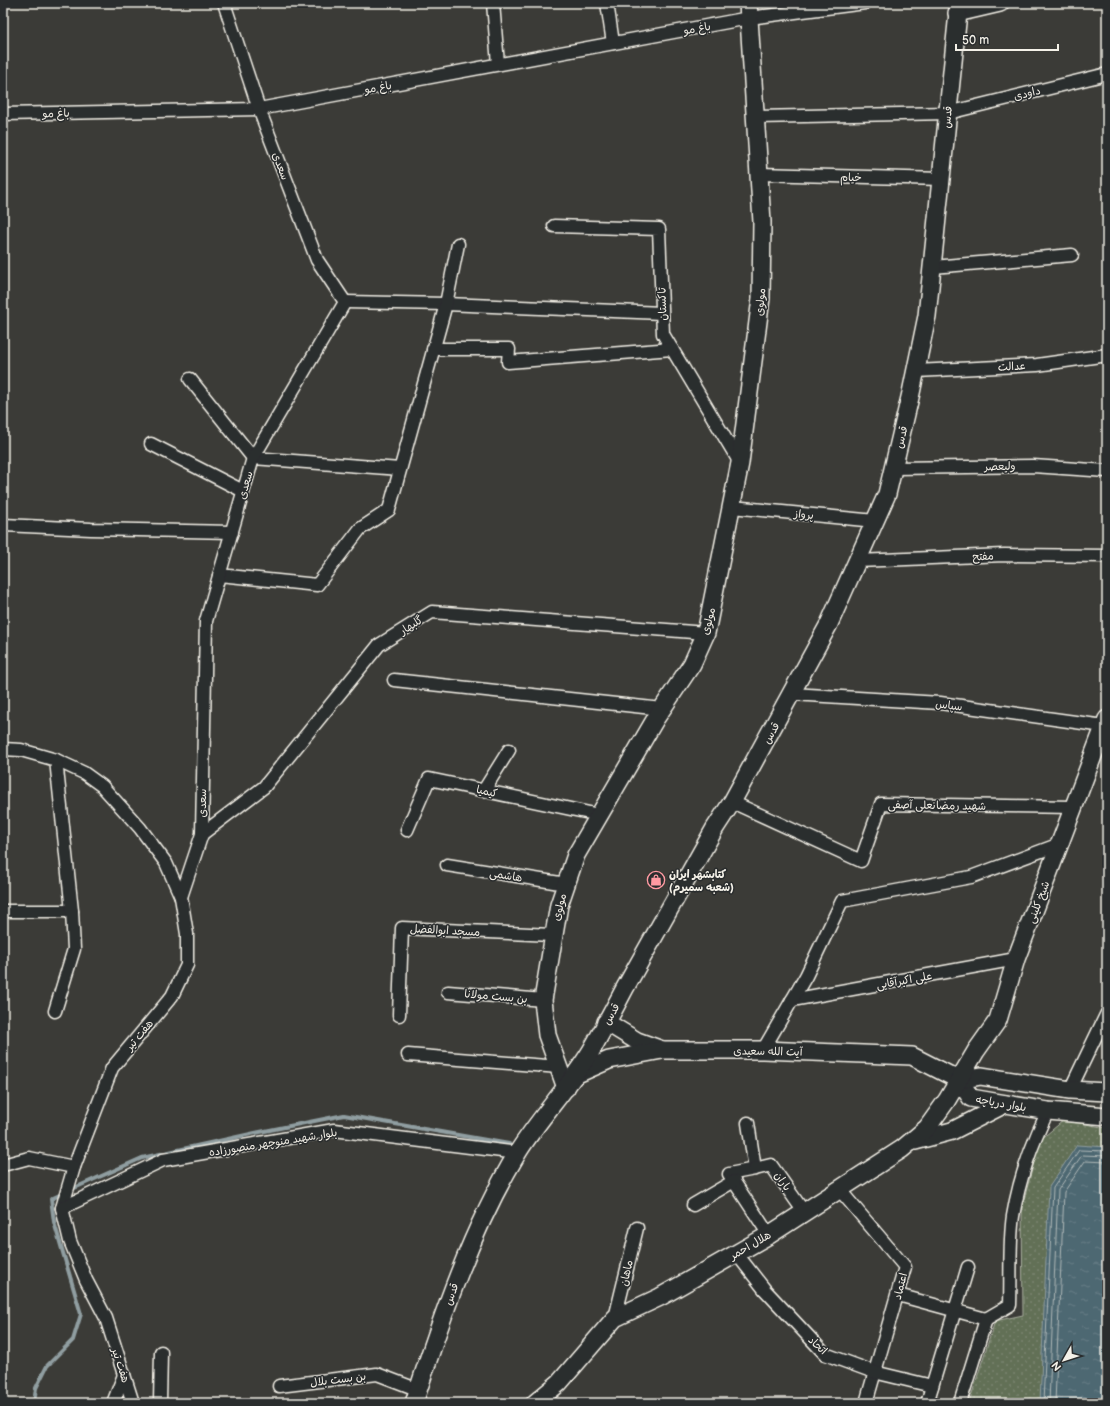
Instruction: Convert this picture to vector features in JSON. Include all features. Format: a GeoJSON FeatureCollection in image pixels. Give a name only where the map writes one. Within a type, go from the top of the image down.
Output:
{"type":"FeatureCollection","features":[{"type":"Feature","properties":{"kind":"street","name":"سعدی"},"geometry":{"type":"LineString","coordinates":[[181,897],[202,834],[206,621],[253,458],[345,302],[317,260],[259,108],[224,3]]}},
{"type":"Feature","properties":{"kind":"street"},"geometry":{"type":"LineString","coordinates":[[493,3],[498,64]]}},
{"type":"Feature","properties":{"kind":"street"},"geometry":{"type":"LineString","coordinates":[[607,3],[613,43]]}},
{"type":"Feature","properties":{"kind":"street","name":"باغ مو"},"geometry":{"type":"LineString","coordinates":[[3,114],[259,108],[613,43],[748,11],[865,3]]}},
{"type":"Feature","properties":{"kind":"street"},"geometry":{"type":"LineString","coordinates":[[958,8],[1000,3]]}},
{"type":"Feature","properties":{"kind":"street","name":"قدس"},"geometry":{"type":"LineString","coordinates":[[417,1396],[470,1243],[518,1153],[531,1132],[591,1051],[606,1022],[732,802],[829,624],[887,494],[916,371],[927,316],[942,179],[958,8]]}},
{"type":"Feature","properties":{"kind":"street","name":"مولوی"},"geometry":{"type":"LineString","coordinates":[[570,1081],[559,1067],[547,1035],[543,1000],[552,935],[559,905],[576,855],[662,709],[692,664],[706,633],[740,463],[761,298],[762,222],[748,11]]}},
{"type":"Feature","properties":{"kind":"street","name":"داودی"},"geometry":{"type":"LineString","coordinates":[[948,113],[1107,74]]}},
{"type":"Feature","properties":{"kind":"street"},"geometry":{"type":"LineString","coordinates":[[755,117],[948,113]]}},
{"type":"Feature","properties":{"kind":"street","name":"خیام"},"geometry":{"type":"LineString","coordinates":[[759,174],[942,179]]}},
{"type":"Feature","properties":{"kind":"street","name":"تاکستان"},"geometry":{"type":"LineString","coordinates":[[554,226],[659,229],[663,334],[740,463]]}},
{"type":"Feature","properties":{"kind":"street"},"geometry":{"type":"LineString","coordinates":[[219,575],[317,585],[360,530],[389,510],[446,304],[458,244]]}},
{"type":"Feature","properties":{"kind":"street"},"geometry":{"type":"LineString","coordinates":[[933,267],[1072,255]]}},
{"type":"Feature","properties":{"kind":"street"},"geometry":{"type":"LineString","coordinates":[[345,302],[446,304],[662,313]]}},
{"type":"Feature","properties":{"kind":"street"},"geometry":{"type":"LineString","coordinates":[[433,349],[509,349],[508,362],[672,349]]}},
{"type":"Feature","properties":{"kind":"street","name":"عدالت"},"geometry":{"type":"LineString","coordinates":[[916,371],[1037,365],[1107,355]]}},
{"type":"Feature","properties":{"kind":"street"},"geometry":{"type":"LineString","coordinates":[[190,379],[253,458],[400,469]]}},
{"type":"Feature","properties":{"kind":"street"},"geometry":{"type":"LineString","coordinates":[[150,444],[243,492]]}},
{"type":"Feature","properties":{"kind":"street","name":"ولیعصر"},"geometry":{"type":"LineString","coordinates":[[893,468],[1033,466],[1107,471]]}},
{"type":"Feature","properties":{"kind":"street","name":"پرواز"},"geometry":{"type":"LineString","coordinates":[[732,507],[876,521]]}},
{"type":"Feature","properties":{"kind":"street"},"geometry":{"type":"LineString","coordinates":[[3,525],[91,529],[232,532]]}},
{"type":"Feature","properties":{"kind":"street","name":"مفتح"},"geometry":{"type":"LineString","coordinates":[[858,561],[1004,555],[1107,556]]}},
{"type":"Feature","properties":{"kind":"street","name":"گلبهار"},"geometry":{"type":"LineString","coordinates":[[202,834],[264,787],[379,645],[432,612],[706,633]]}},
{"type":"Feature","properties":{"kind":"street"},"geometry":{"type":"LineString","coordinates":[[394,680],[662,709]]}},
{"type":"Feature","properties":{"kind":"street","name":"سپاس"},"geometry":{"type":"LineString","coordinates":[[792,694],[940,703],[1106,723]]}},
{"type":"Feature","properties":{"kind":"street","name":"شیخ کلینی"},"geometry":{"type":"LineString","coordinates":[[958,1080],[998,1020],[1016,959],[1106,723]]}},
{"type":"Feature","properties":{"kind":"street","name":"هفت تیر"},"geometry":{"type":"LineString","coordinates":[[3,749],[21,750],[56,760],[84,773],[102,786],[140,828],[166,863],[181,897],[187,934],[187,965],[172,996],[112,1068],[74,1167],[64,1203],[70,1241],[86,1280],[106,1318],[133,1403]]}},
{"type":"Feature","properties":{"kind":"street"},"geometry":{"type":"LineString","coordinates":[[484,790],[508,750]]}},
{"type":"Feature","properties":{"kind":"street"},"geometry":{"type":"LineString","coordinates":[[56,760],[72,911],[74,949],[56,1011]]}},
{"type":"Feature","properties":{"kind":"street","name":"کیمیا"},"geometry":{"type":"LineString","coordinates":[[407,830],[429,779],[599,815]]}},
{"type":"Feature","properties":{"kind":"street","name":"شهید رمضانعلی آصفی"},"geometry":{"type":"LineString","coordinates":[[732,802],[861,861],[881,804],[1074,807]]}},
{"type":"Feature","properties":{"kind":"street"},"geometry":{"type":"LineString","coordinates":[[763,1050],[806,976],[842,901],[971,877],[1060,844]]}},
{"type":"Feature","properties":{"kind":"street","name":"هاشمی"},"geometry":{"type":"LineString","coordinates":[[447,865],[566,884]]}},
{"type":"Feature","properties":{"kind":"street"},"geometry":{"type":"LineString","coordinates":[[3,911],[72,911]]}},
{"type":"Feature","properties":{"kind":"street","name":"مسجد ابوالفضل"},"geometry":{"type":"LineString","coordinates":[[399,1016],[402,928],[552,935]]}},
{"type":"Feature","properties":{"kind":"street","name":"علی اکبرآقایی"},"geometry":{"type":"LineString","coordinates":[[792,1000],[1016,959]]}},
{"type":"Feature","properties":{"kind":"street","name":"بن بست مولانا"},"geometry":{"type":"LineString","coordinates":[[448,992],[543,1000]]}},
{"type":"Feature","properties":{"kind":"street"},"geometry":{"type":"LineString","coordinates":[[1070,1090],[1107,1013]]}},
{"type":"Feature","properties":{"kind":"street"},"geometry":{"type":"LineString","coordinates":[[606,1022],[636,1041],[662,1050]]}},
{"type":"Feature","properties":{"kind":"street","name":"آیت الله سعیدی"},"geometry":{"type":"LineString","coordinates":[[570,1081],[609,1060],[662,1050],[763,1050],[912,1056],[958,1080]]}},
{"type":"Feature","properties":{"kind":"street"},"geometry":{"type":"LineString","coordinates":[[408,1055],[559,1067]]}},
{"type":"Feature","properties":{"kind":"street","name":"بلوار دریاچه"},"geometry":{"type":"LineString","coordinates":[[1107,1092],[1070,1090],[981,1076],[958,1080],[971,1098],[1048,1111],[1107,1116]]}},
{"type":"Feature","properties":{"kind":"street","name":"هلال احمر"},"geometry":{"type":"LineString","coordinates":[[535,1403],[559,1383],[615,1318],[660,1297],[768,1235],[902,1149],[927,1128],[947,1100],[958,1080]]}},
{"type":"Feature","properties":{"kind":"street"},"geometry":{"type":"LineString","coordinates":[[911,1142],[952,1131],[1004,1104]]}},
{"type":"Feature","properties":{"kind":"street"},"geometry":{"type":"LineString","coordinates":[[960,1403],[986,1319],[1010,1305],[1013,1216],[1037,1135],[1048,1111]]}},
{"type":"Feature","properties":{"kind":"street"},"geometry":{"type":"LineString","coordinates":[[748,1123],[755,1169],[729,1174],[768,1235]]}},
{"type":"Feature","properties":{"kind":"street","name":"بلوار شهید منوچهر منصورزاده"},"geometry":{"type":"LineString","coordinates":[[64,1203],[163,1160],[334,1130],[518,1153]]}},
{"type":"Feature","properties":{"kind":"street"},"geometry":{"type":"LineString","coordinates":[[3,1165],[29,1158],[74,1167]]}},
{"type":"Feature","properties":{"kind":"street","name":"باران"},"geometry":{"type":"LineString","coordinates":[[755,1169],[771,1165],[804,1212]]}},
{"type":"Feature","properties":{"kind":"street"},"geometry":{"type":"LineString","coordinates":[[693,1205],[734,1181]]}},
{"type":"Feature","properties":{"kind":"street","name":"اعتماد"},"geometry":{"type":"LineString","coordinates":[[839,1189],[905,1267],[866,1403]]}},
{"type":"Feature","properties":{"kind":"street","name":"ماهان"},"geometry":{"type":"LineString","coordinates":[[615,1318],[637,1228]]}},
{"type":"Feature","properties":{"kind":"street","name":"اتحاد"},"geometry":{"type":"LineString","coordinates":[[736,1253],[765,1290],[825,1354],[874,1372],[932,1386]]}},
{"type":"Feature","properties":{"kind":"street"},"geometry":{"type":"LineString","coordinates":[[927,1403],[968,1267]]}},
{"type":"Feature","properties":{"kind":"street"},"geometry":{"type":"LineString","coordinates":[[898,1295],[986,1319]]}},
{"type":"Feature","properties":{"kind":"street"},"geometry":{"type":"LineString","coordinates":[[160,1403],[161,1352]]}},
{"type":"Feature","properties":{"kind":"street","name":"بن بست بلال"},"geometry":{"type":"LineString","coordinates":[[279,1386],[377,1374],[417,1396]]}},
{"type":"Feature","properties":{"kind":"street"},"geometry":{"type":"LineString","coordinates":[[113,1403],[124,1375]]}},
{"type":"Feature","properties":{"kind":"green space"},"geometry":{"type":"Polygon","coordinates":[[[1064,1120],[1107,1128],[1107,1403],[969,1403],[995,1321],[1023,1315],[1022,1207],[1040,1140],[1064,1120]]]}},
{"type":"Feature","properties":{"kind":"water"},"geometry":{"type":"Polygon","coordinates":[[[1077,1145],[1107,1147],[1107,1403],[1040,1403],[1049,1187],[1077,1145]]]}},
{"type":"Feature","properties":{"kind":"waterway"},"geometry":{"type":"LineString","coordinates":[[70,1190],[142,1158],[344,1115],[509,1144]]}},
{"type":"Feature","properties":{"kind":"waterway"},"geometry":{"type":"LineString","coordinates":[[34,1403],[36,1388],[47,1366],[73,1340],[81,1314],[54,1222],[51,1199],[64,1193]]}},
{"type":"Feature","properties":{"kind":"place","name":"کتابشهر ایران (شعبه سمیرم)"},"geometry":{"type":"Point","coordinates":[656,880]}}]}
